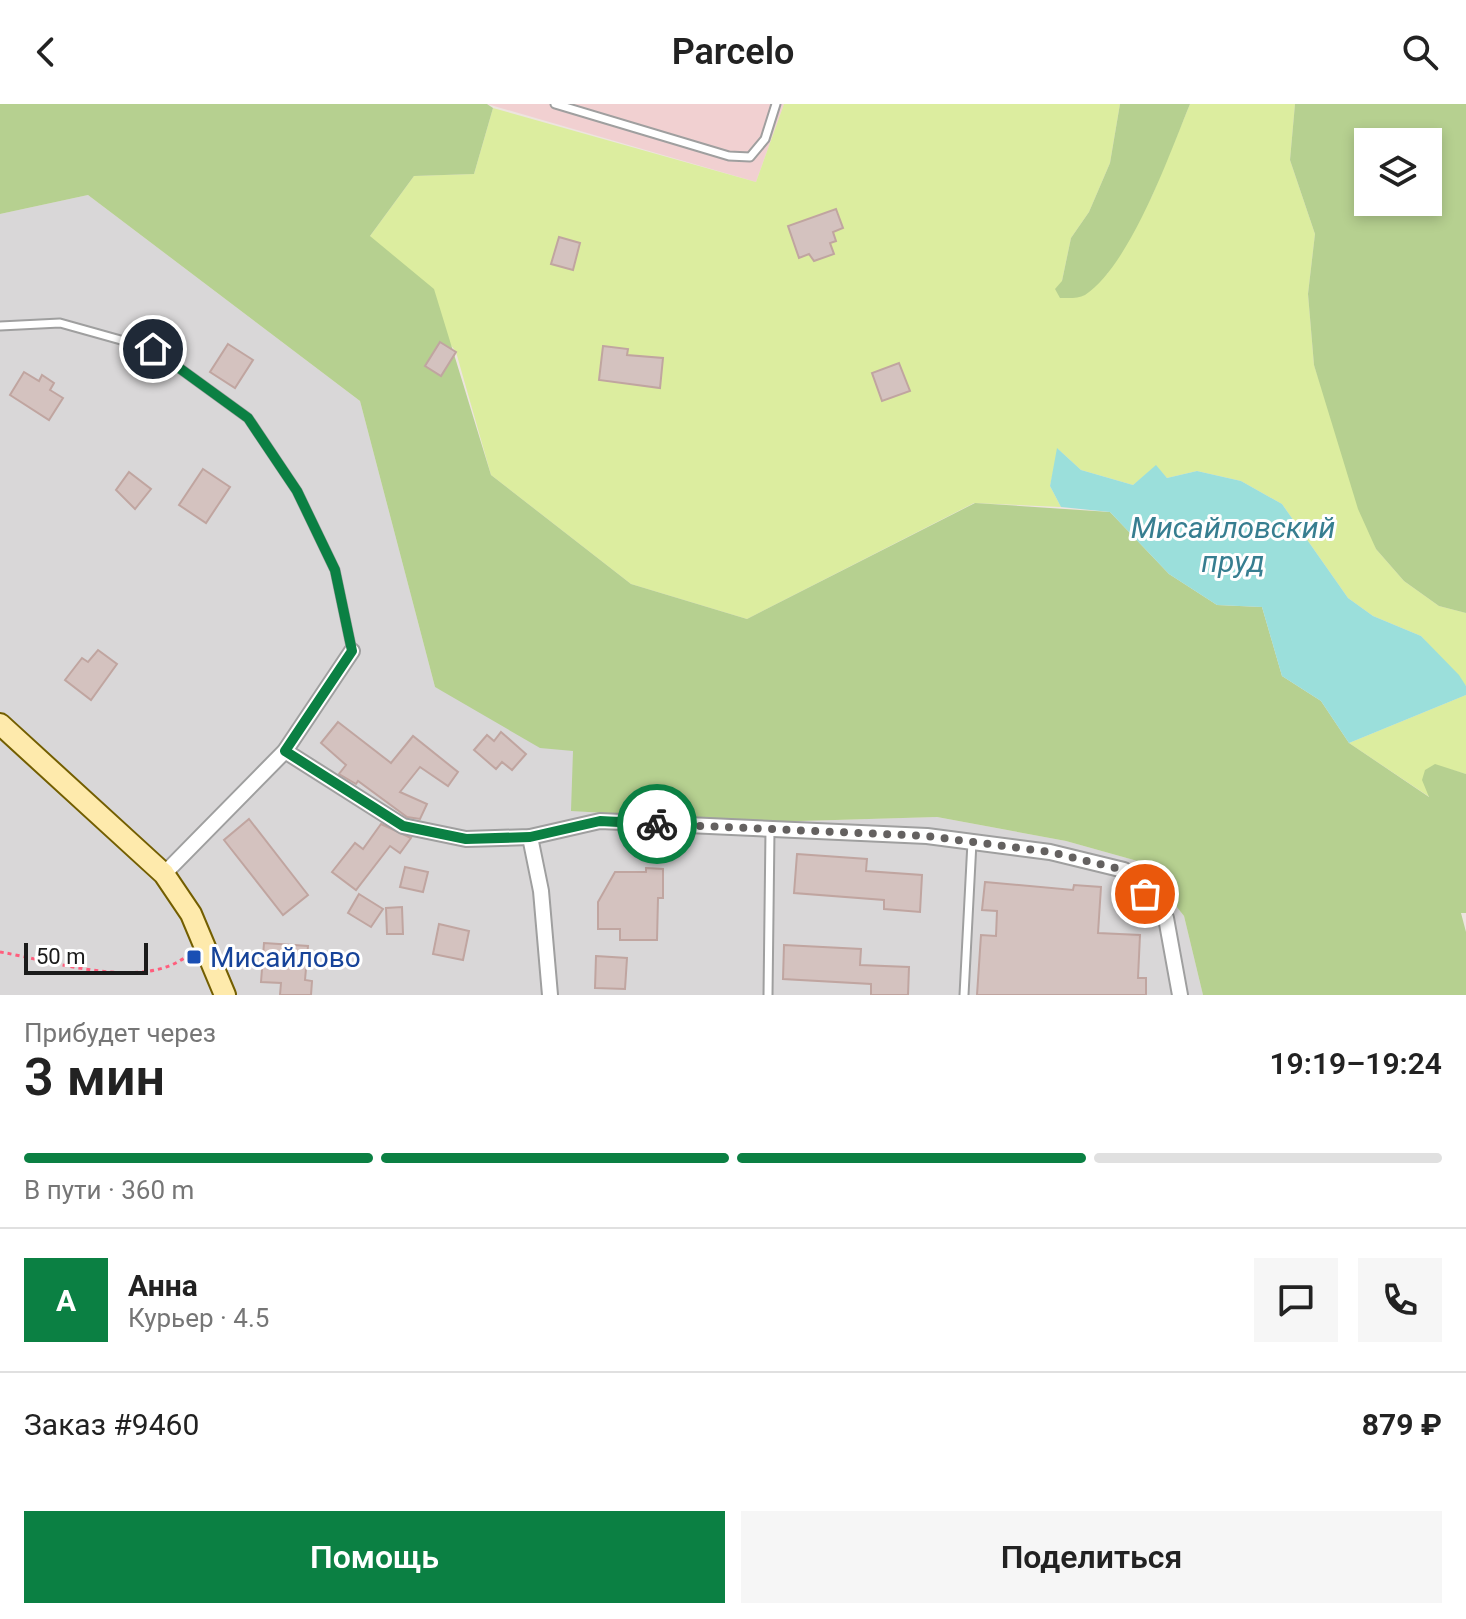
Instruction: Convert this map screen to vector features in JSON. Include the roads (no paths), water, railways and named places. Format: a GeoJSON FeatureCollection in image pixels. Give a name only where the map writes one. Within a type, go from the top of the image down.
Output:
{"type":"FeatureCollection","features":[{"type":"Feature","properties":{"kind":"main road"},"geometry":{"type":"LineString","coordinates":[[0,724],[164,874],[191,914],[225,995]]}},
{"type":"Feature","properties":{"kind":"street"},"geometry":{"type":"LineString","coordinates":[[164,874],[285,751],[352,651]]}},
{"type":"Feature","properties":{"kind":"street"},"geometry":{"type":"LineString","coordinates":[[285,751],[403,826],[466,839],[530,837],[600,821],[927,836],[1050,852],[1124,870],[1166,918],[1180,995]]}},
{"type":"Feature","properties":{"kind":"street"},"geometry":{"type":"LineString","coordinates":[[530,837],[541,891],[550,995]]}},
{"type":"Feature","properties":{"kind":"lane"},"geometry":{"type":"LineString","coordinates":[[555,104],[729,156],[750,157],[765,139],[776,104]]}},
{"type":"Feature","properties":{"kind":"lane"},"geometry":{"type":"LineString","coordinates":[[0,326],[60,323],[153,349],[248,418],[297,491],[335,570],[352,651]]}},
{"type":"Feature","properties":{"kind":"lane"},"geometry":{"type":"LineString","coordinates":[[768,995],[770,830]]}},
{"type":"Feature","properties":{"kind":"lane"},"geometry":{"type":"LineString","coordinates":[[964,995],[972,842]]}},
{"type":"Feature","properties":{"kind":"water","name":"Мисайловский пруд"},"geometry":{"type":"Polygon","coordinates":[[[1057,448],[1081,470],[1133,485],[1156,465],[1167,478],[1197,471],[1241,481],[1282,504],[1348,598],[1373,616],[1421,636],[1459,675],[1466,686],[1466,695],[1349,743],[1321,701],[1282,676],[1262,607],[1217,605],[1169,574],[1110,512],[1061,507],[1050,486],[1057,448]]]}},
{"type":"Feature","properties":{"kind":"place","name":"Мисайлово"},"geometry":{"type":"Point","coordinates":[194,957]}}]}
